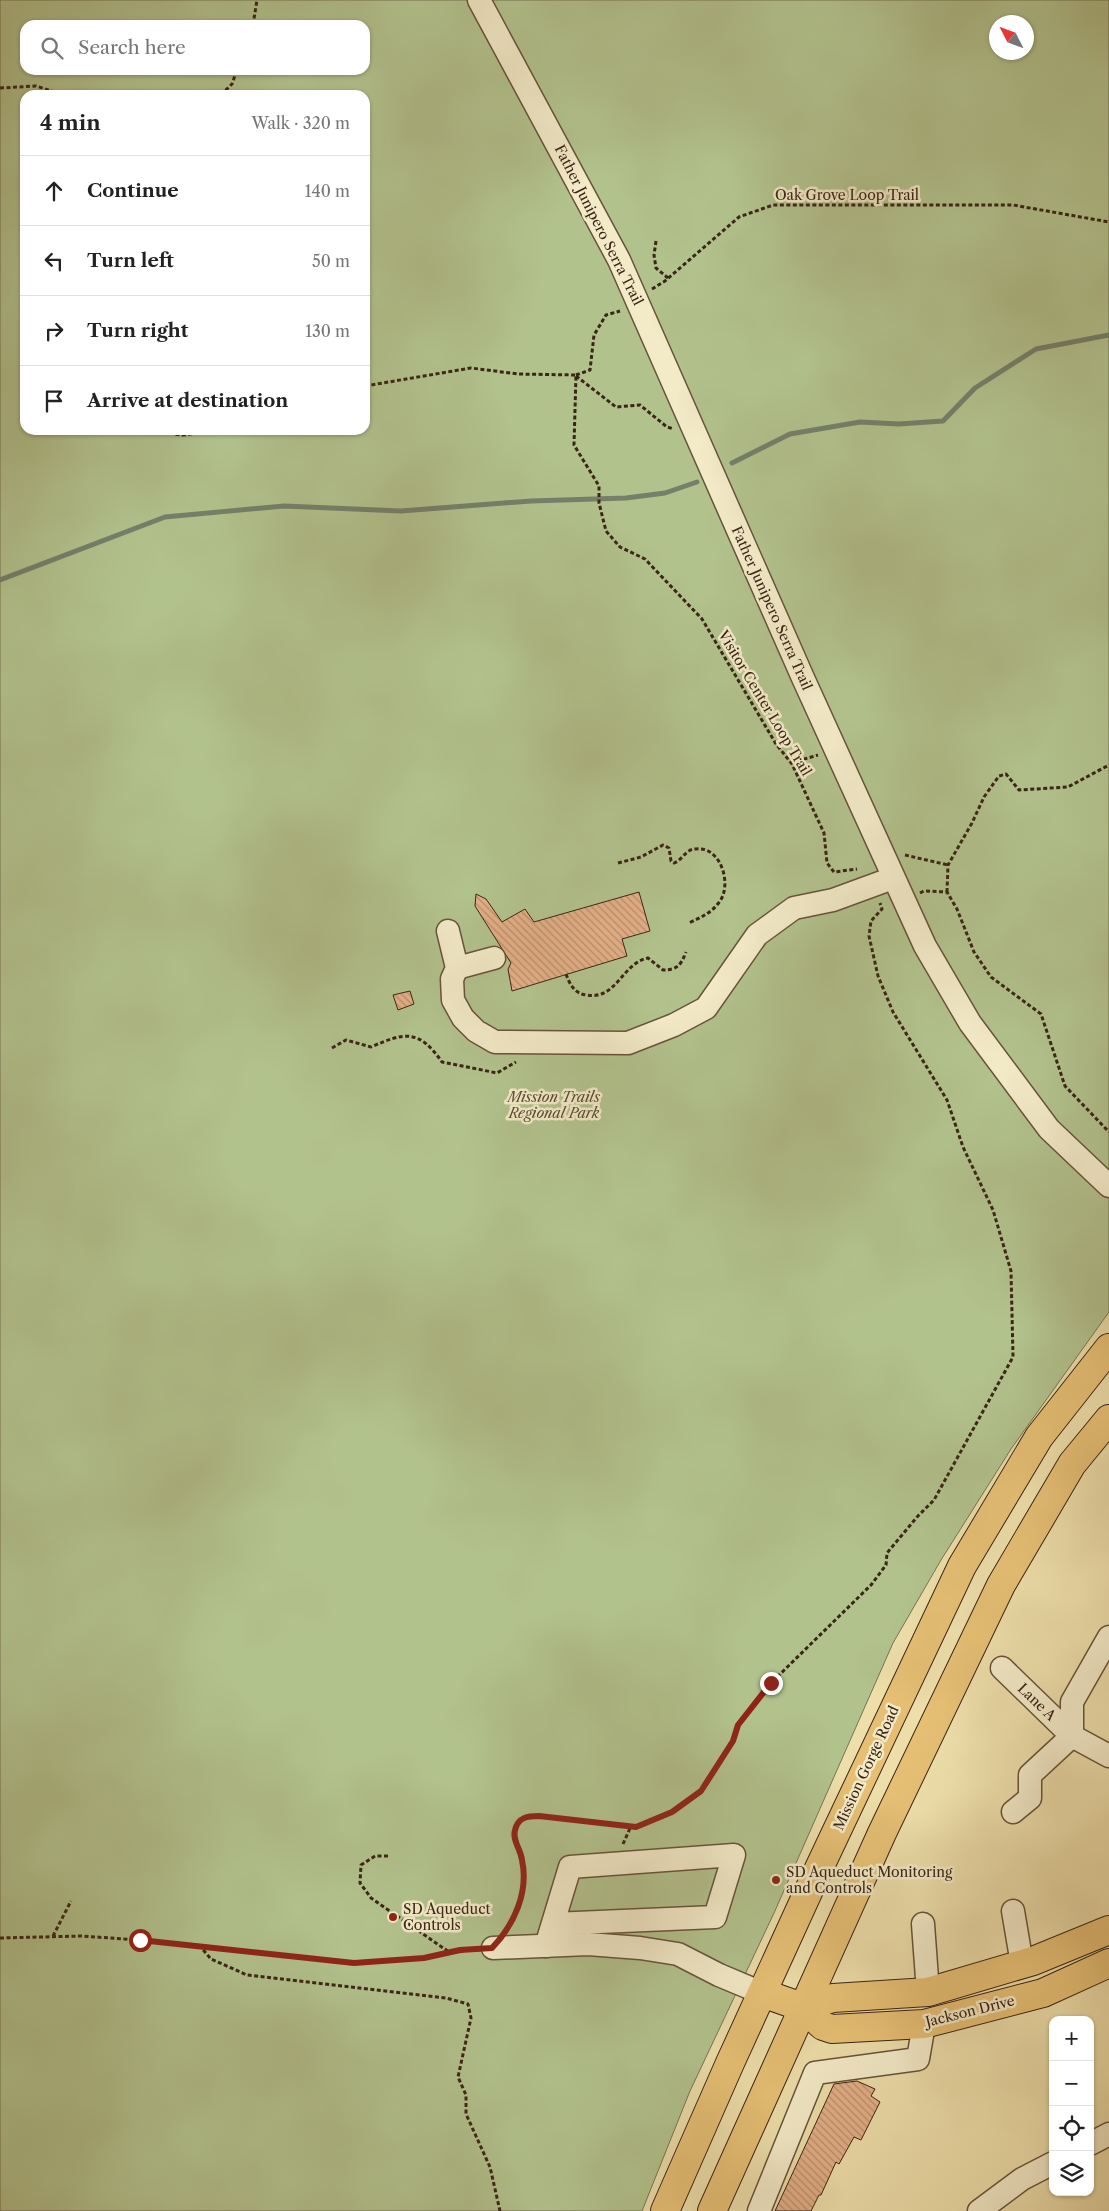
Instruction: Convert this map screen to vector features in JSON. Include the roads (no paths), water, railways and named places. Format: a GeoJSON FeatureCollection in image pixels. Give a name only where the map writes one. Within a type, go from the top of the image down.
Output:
{"type":"FeatureCollection","features":[{"type":"Feature","properties":{"kind":"main road","name":"Mission Gorge Road"},"geometry":{"type":"LineString","coordinates":[[666,2211],[762,1993],[962,1566],[1039,1437],[1109,1348]]}},
{"type":"Feature","properties":{"kind":"main road"},"geometry":{"type":"LineString","coordinates":[[712,2211],[802,2007],[1001,1584],[1072,1464],[1109,1419]]}},
{"type":"Feature","properties":{"kind":"main road"},"geometry":{"type":"LineString","coordinates":[[802,2007],[834,1998],[928,1992],[1022,1964],[1109,1930]]}},
{"type":"Feature","properties":{"kind":"main road","name":"Jackson Drive"},"geometry":{"type":"LineString","coordinates":[[762,1993],[802,2007],[823,2026],[832,2029],[924,2024],[1043,1993],[1109,1963]]}},
{"type":"Feature","properties":{"kind":"street","name":"Father Junipero Serra Trail"},"geometry":{"type":"LineString","coordinates":[[479,0],[590,202],[640,307],[835,748],[884,882],[903,901],[925,946],[970,1023],[1049,1129],[1109,1186]]}},
{"type":"Feature","properties":{"kind":"street"},"geometry":{"type":"LineString","coordinates":[[448,931],[457,968],[452,979],[453,1000],[463,1018],[476,1031],[495,1042],[628,1043],[674,1025],[706,1008],[757,935],[794,908],[833,900],[884,882]]}},
{"type":"Feature","properties":{"kind":"street"},"geometry":{"type":"LineString","coordinates":[[457,968],[494,958]]}},
{"type":"Feature","properties":{"kind":"street"},"geometry":{"type":"LineString","coordinates":[[1013,1812],[1030,1798],[1030,1775],[1072,1736],[1072,1702],[1109,1637]]}},
{"type":"Feature","properties":{"kind":"street","name":"Lane A"},"geometry":{"type":"LineString","coordinates":[[1002,1668],[1072,1736],[1109,1756]]}},
{"type":"Feature","properties":{"kind":"street"},"geometry":{"type":"LineString","coordinates":[[546,1946],[570,1867],[734,1855],[714,1918],[553,1924]]}},
{"type":"Feature","properties":{"kind":"street"},"geometry":{"type":"LineString","coordinates":[[1013,1911],[1022,1964]]}},
{"type":"Feature","properties":{"kind":"street"},"geometry":{"type":"LineString","coordinates":[[924,1924],[928,1992]]}},
{"type":"Feature","properties":{"kind":"street"},"geometry":{"type":"LineString","coordinates":[[492,1948],[588,1944],[640,1948],[678,1954],[719,1975],[762,1993]]}},
{"type":"Feature","properties":{"kind":"street"},"geometry":{"type":"LineString","coordinates":[[759,2211],[815,2073],[918,2059],[924,2024]]}},
{"type":"Feature","properties":{"kind":"street"},"geometry":{"type":"LineString","coordinates":[[1094,2142],[1109,2134]]}},
{"type":"Feature","properties":{"kind":"street"},"geometry":{"type":"LineString","coordinates":[[981,2210],[1022,2180],[1049,2165]]}},
{"type":"Feature","properties":{"kind":"waterway"},"geometry":{"type":"LineString","coordinates":[[732,463],[790,434],[860,422],[899,424],[943,421],[975,388],[1036,349],[1109,335]]}},
{"type":"Feature","properties":{"kind":"waterway"},"geometry":{"type":"LineString","coordinates":[[0,580],[165,517],[284,506],[401,511],[531,501],[626,498],[665,493],[697,482]]}},
{"type":"Feature","properties":{"kind":"place","name":"SD Aqueduct Monitoring and Controls"},"geometry":{"type":"Point","coordinates":[776,1880]}},
{"type":"Feature","properties":{"kind":"place","name":"SD Aqueduct Controls"},"geometry":{"type":"Point","coordinates":[393,1917]}},
{"type":"Feature","properties":{"kind":"park label","name":"Mission Trails Regional Park"},"geometry":{"type":"Point","coordinates":[554,1106]}}]}
